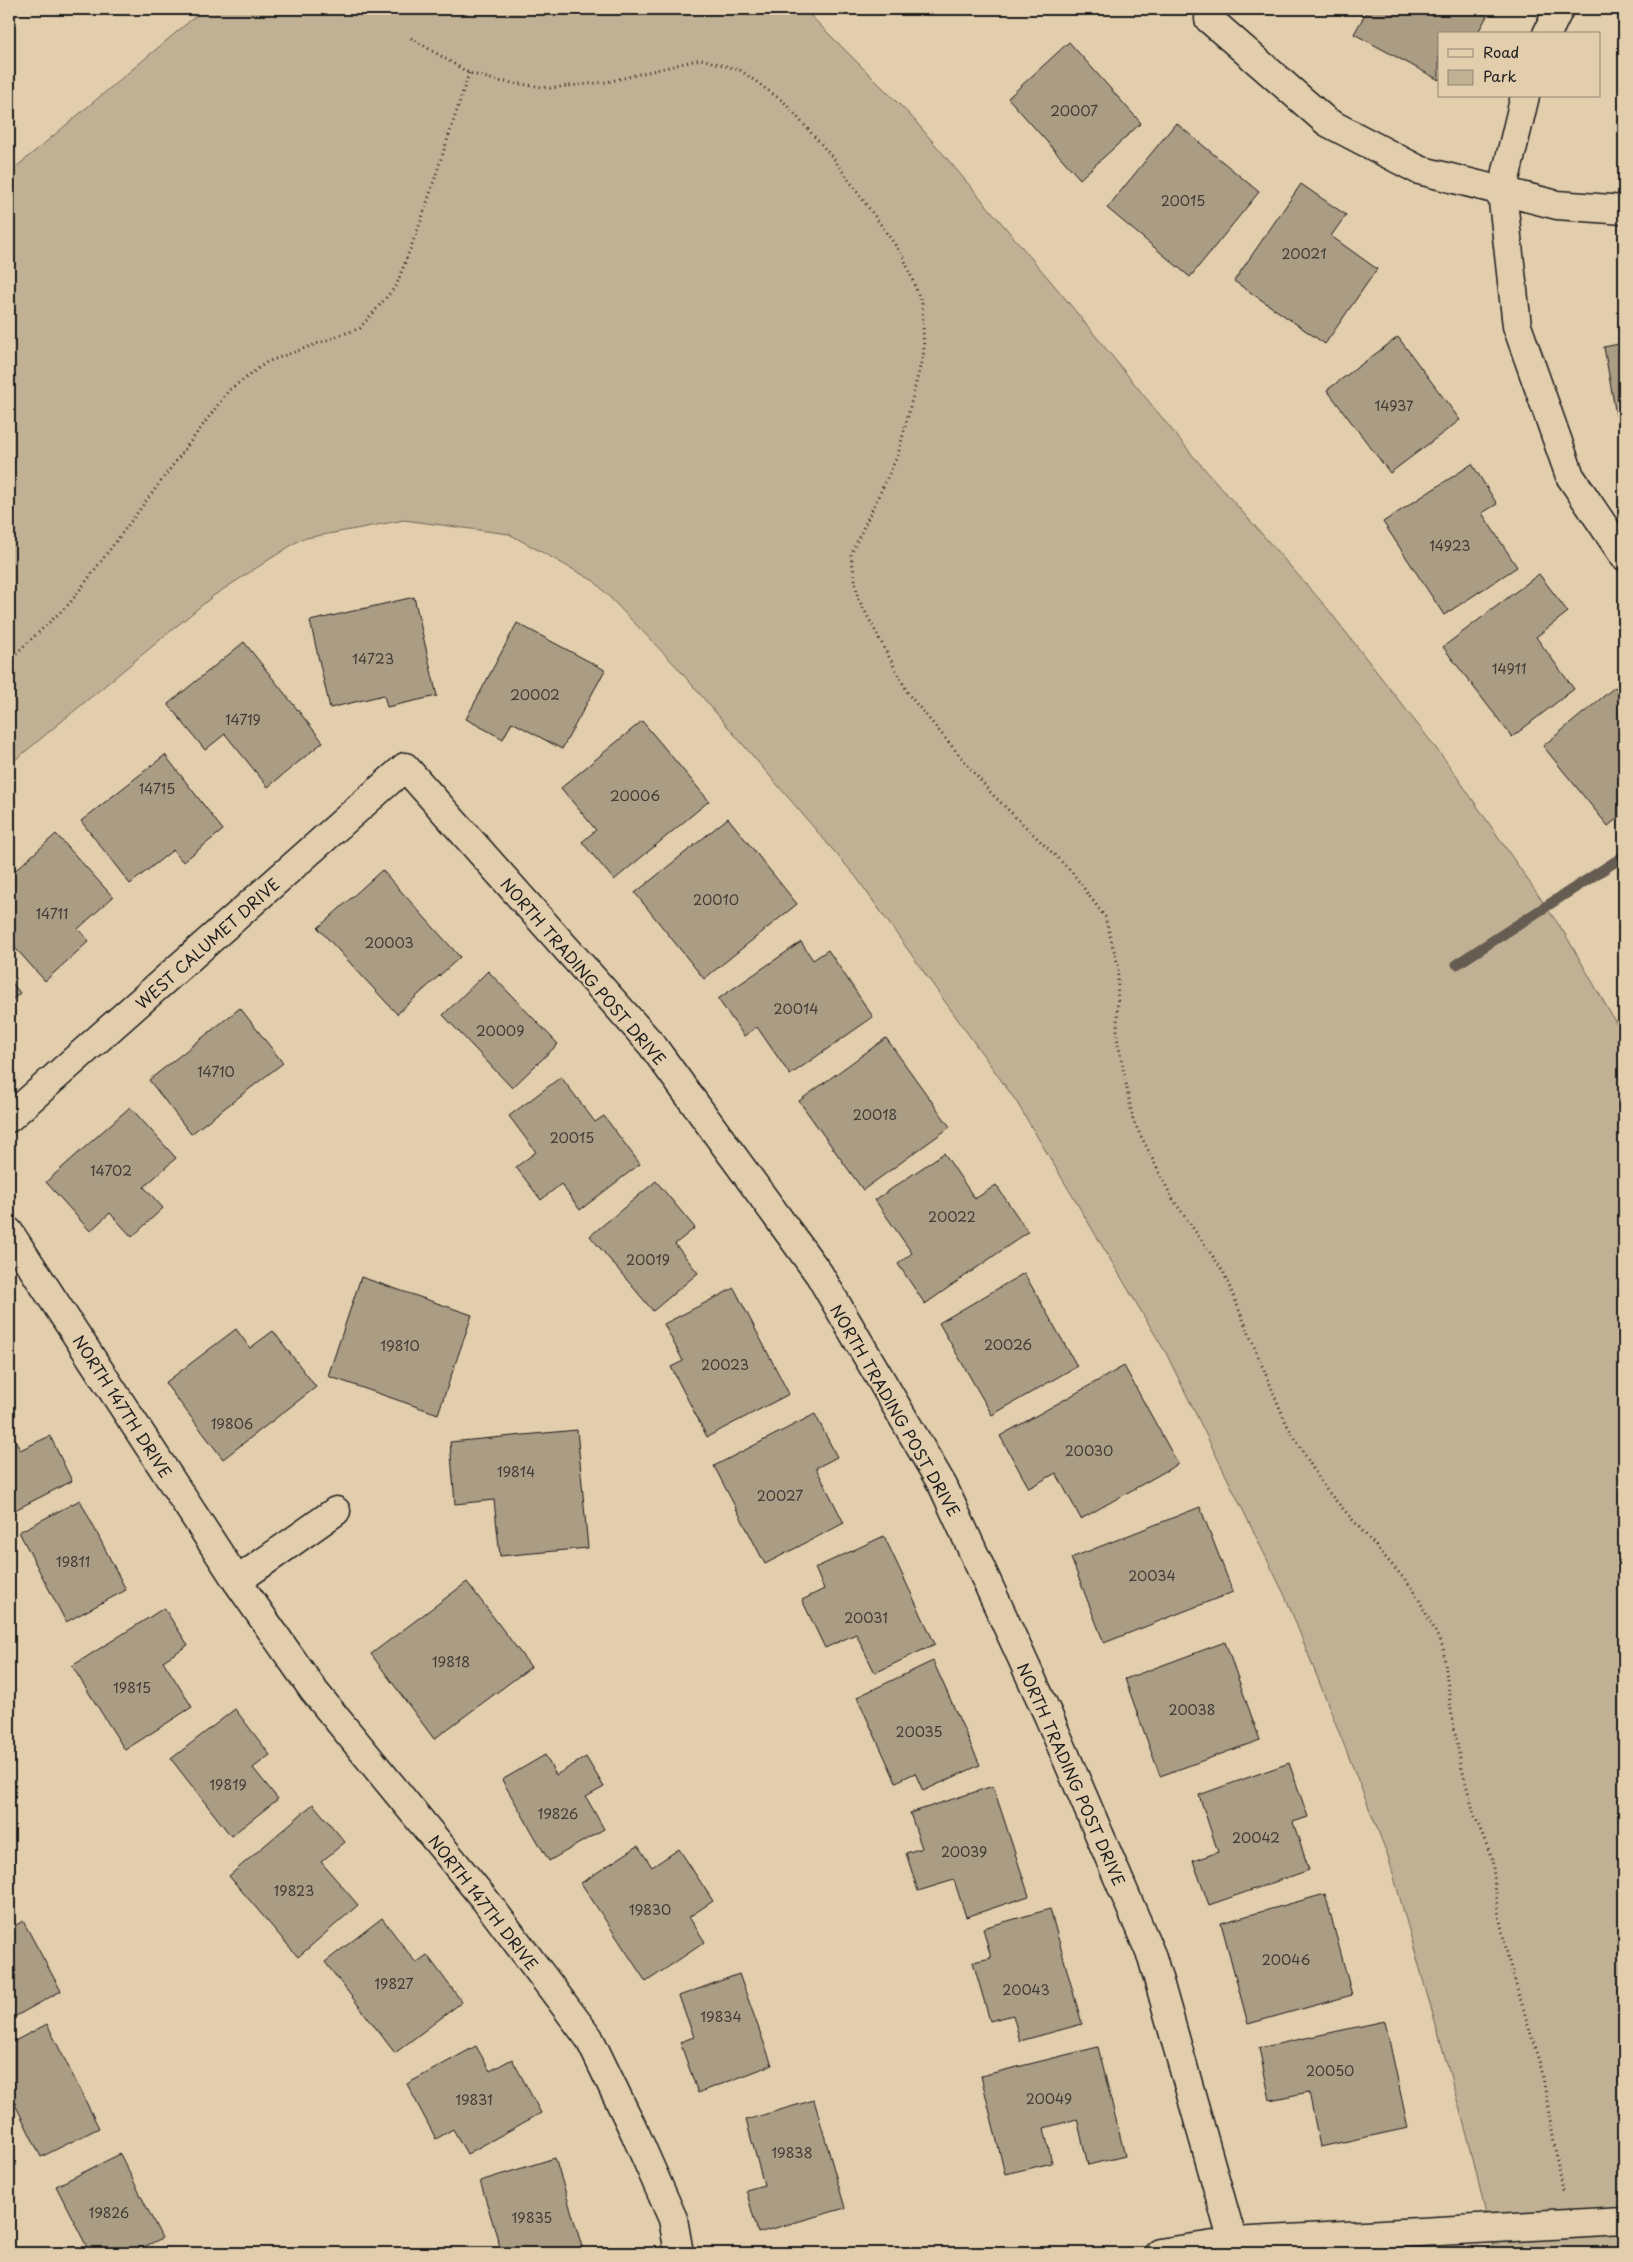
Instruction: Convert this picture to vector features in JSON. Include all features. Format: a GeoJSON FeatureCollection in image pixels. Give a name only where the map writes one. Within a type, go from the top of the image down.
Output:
{"type":"FeatureCollection","features":[{"type":"Feature","properties":{"kind":"street"},"geometry":{"type":"LineString","coordinates":[[1548,32],[1559,9]]}},
{"type":"Feature","properties":{"kind":"street"},"geometry":{"type":"LineString","coordinates":[[1209,19],[1326,122],[1419,170],[1557,205],[1624,210]]}},
{"type":"Feature","properties":{"kind":"street"},"geometry":{"type":"LineString","coordinates":[[1525,98],[1502,192],[1517,326],[1570,476],[1624,556]]}},
{"type":"Feature","properties":{"kind":"street","name":"WEST CALUMET DRIVE"},"geometry":{"type":"LineString","coordinates":[[9,1118],[405,767]]}},
{"type":"Feature","properties":{"kind":"street","name":"NORTH TRADING POST DRIVE"},"geometry":{"type":"LineString","coordinates":[[405,767],[652,1045],[819,1274],[943,1486],[1048,1715],[1152,1957],[1235,2248]]}},
{"type":"Feature","properties":{"kind":"street","name":"NORTH 147TH DRIVE"},"geometry":{"type":"LineString","coordinates":[[9,1232],[237,1580],[314,1690],[486,1901],[589,2038],[636,2133],[673,2219],[678,2253]]}},
{"type":"Feature","properties":{"kind":"street"},"geometry":{"type":"LineString","coordinates":[[237,1580],[336,1511]]}},
{"type":"Feature","properties":{"kind":"street"},"geometry":{"type":"LineString","coordinates":[[1159,2253],[1624,2221]]}},
{"type":"Feature","properties":{"kind":"path"},"geometry":{"type":"LineString","coordinates":[[410,38],[468,73],[498,81],[550,88],[607,82],[700,60],[740,70],[784,102],[834,159],[903,256],[922,304],[924,351],[898,455],[851,554],[858,598],[910,695],[991,793],[1072,872],[1105,917],[1118,965],[1117,1037],[1133,1120],[1172,1198],[1223,1271],[1286,1423],[1324,1487],[1414,1590],[1444,1647],[1451,1710],[1461,1766],[1474,1814],[1492,1858],[1498,1911],[1508,1958],[1542,2070],[1560,2178]]}},
{"type":"Feature","properties":{"kind":"path"},"geometry":{"type":"LineString","coordinates":[[9,660],[70,603],[229,390],[267,362],[360,328],[396,286],[422,218],[468,73]]}},
{"type":"Feature","properties":{"kind":"green space"},"geometry":{"type":"Polygon","coordinates":[[[204,9],[804,9],[911,116],[1059,291],[1194,457],[1327,608],[1446,761],[1565,934],[1624,1037],[1624,2253],[1495,2253],[1469,2142],[1388,1856],[1286,1598],[1166,1353],[1016,1101],[856,877],[676,666],[594,581],[509,534],[404,520],[301,539],[213,596],[9,765],[9,173],[204,9]]]}},
{"type":"Feature","properties":{"kind":"building"},"geometry":{"type":"Polygon","coordinates":[[[1368,9],[1473,9],[1487,16],[1478,32],[1438,32],[1438,79],[1354,34],[1368,9]]]}},
{"type":"Feature","properties":{"kind":"building"},"geometry":{"type":"Polygon","coordinates":[[[1069,42],[1141,123],[1080,179],[1008,98],[1069,42]]]}},
{"type":"Feature","properties":{"kind":"building"},"geometry":{"type":"Polygon","coordinates":[[[1176,123],[1259,192],[1190,277],[1107,208],[1176,123]]]}},
{"type":"Feature","properties":{"kind":"building"},"geometry":{"type":"Polygon","coordinates":[[[1301,184],[1346,215],[1331,236],[1377,269],[1325,344],[1234,281],[1301,184]]]}},
{"type":"Feature","properties":{"kind":"building"},"geometry":{"type":"Polygon","coordinates":[[[1398,337],[1460,420],[1390,473],[1327,390],[1398,337]]]}},
{"type":"Feature","properties":{"kind":"building"},"geometry":{"type":"Polygon","coordinates":[[[1624,343],[1624,426],[1618,427],[1604,347],[1624,343]]]}},
{"type":"Feature","properties":{"kind":"building"},"geometry":{"type":"Polygon","coordinates":[[[1472,464],[1497,504],[1482,513],[1517,567],[1444,615],[1383,522],[1472,464]]]}},
{"type":"Feature","properties":{"kind":"building"},"geometry":{"type":"Polygon","coordinates":[[[1539,574],[1568,612],[1536,637],[1574,689],[1512,737],[1443,647],[1539,574]]]}},
{"type":"Feature","properties":{"kind":"building"},"geometry":{"type":"Polygon","coordinates":[[[414,597],[437,696],[387,707],[384,695],[330,708],[310,621],[414,597]]]}},
{"type":"Feature","properties":{"kind":"building"},"geometry":{"type":"Polygon","coordinates":[[[517,623],[605,670],[562,749],[512,722],[503,739],[466,719],[517,623]]]}},
{"type":"Feature","properties":{"kind":"building"},"geometry":{"type":"Polygon","coordinates":[[[244,642],[323,742],[268,787],[225,734],[205,750],[168,704],[244,642]]]}},
{"type":"Feature","properties":{"kind":"building"},"geometry":{"type":"Polygon","coordinates":[[[1615,687],[1624,698],[1624,813],[1608,826],[1543,746],[1615,687]]]}},
{"type":"Feature","properties":{"kind":"building"},"geometry":{"type":"Polygon","coordinates":[[[642,721],[709,801],[614,880],[582,842],[596,830],[561,788],[642,721]]]}},
{"type":"Feature","properties":{"kind":"building"},"geometry":{"type":"Polygon","coordinates":[[[165,755],[223,830],[183,862],[173,850],[130,884],[81,821],[165,755]]]}},
{"type":"Feature","properties":{"kind":"building"},"geometry":{"type":"Polygon","coordinates":[[[728,818],[797,904],[704,979],[635,893],[728,818]]]}},
{"type":"Feature","properties":{"kind":"building"},"geometry":{"type":"Polygon","coordinates":[[[56,834],[113,897],[78,929],[89,941],[45,981],[9,941],[9,876],[56,834]]]}},
{"type":"Feature","properties":{"kind":"building"},"geometry":{"type":"Polygon","coordinates":[[[382,870],[460,957],[397,1014],[318,928],[382,870]]]}},
{"type":"Feature","properties":{"kind":"building"},"geometry":{"type":"Polygon","coordinates":[[[801,942],[813,960],[828,950],[873,1017],[790,1075],[757,1027],[744,1036],[718,999],[801,942]]]}},
{"type":"Feature","properties":{"kind":"building"},"geometry":{"type":"Polygon","coordinates":[[[488,971],[558,1044],[512,1088],[443,1015],[488,971]]]}},
{"type":"Feature","properties":{"kind":"building"},"geometry":{"type":"Polygon","coordinates":[[[9,979],[20,993],[9,1003],[9,979]]]}},
{"type":"Feature","properties":{"kind":"building"},"geometry":{"type":"Polygon","coordinates":[[[240,1008],[283,1063],[191,1134],[149,1080],[240,1008]]]}},
{"type":"Feature","properties":{"kind":"building"},"geometry":{"type":"Polygon","coordinates":[[[886,1038],[950,1127],[863,1190],[799,1101],[886,1038]]]}},
{"type":"Feature","properties":{"kind":"building"},"geometry":{"type":"Polygon","coordinates":[[[561,1077],[595,1122],[604,1116],[640,1164],[580,1210],[561,1184],[541,1200],[516,1167],[536,1152],[509,1116],[561,1077]]]}},
{"type":"Feature","properties":{"kind":"building"},"geometry":{"type":"Polygon","coordinates":[[[130,1107],[176,1158],[144,1187],[163,1208],[132,1237],[110,1213],[90,1231],[46,1182],[130,1107]]]}},
{"type":"Feature","properties":{"kind":"building"},"geometry":{"type":"Polygon","coordinates":[[[944,1153],[975,1199],[996,1185],[1028,1232],[925,1304],[898,1264],[912,1253],[875,1200],[944,1153]]]}},
{"type":"Feature","properties":{"kind":"building"},"geometry":{"type":"Polygon","coordinates":[[[656,1181],[695,1228],[675,1244],[698,1273],[653,1311],[590,1236],[656,1181]]]}},
{"type":"Feature","properties":{"kind":"building"},"geometry":{"type":"Polygon","coordinates":[[[1024,1273],[1077,1366],[992,1415],[939,1323],[1024,1273]]]}},
{"type":"Feature","properties":{"kind":"building"},"geometry":{"type":"Polygon","coordinates":[[[361,1277],[472,1315],[438,1414],[328,1376],[361,1277]]]}},
{"type":"Feature","properties":{"kind":"building"},"geometry":{"type":"Polygon","coordinates":[[[734,1288],[789,1394],[707,1437],[671,1367],[683,1361],[664,1324],[734,1288]]]}},
{"type":"Feature","properties":{"kind":"building"},"geometry":{"type":"Polygon","coordinates":[[[236,1329],[250,1348],[273,1331],[316,1387],[223,1459],[165,1383],[236,1329]]]}},
{"type":"Feature","properties":{"kind":"building"},"geometry":{"type":"Polygon","coordinates":[[[1124,1366],[1178,1464],[1081,1519],[1056,1473],[1029,1488],[1000,1436],[1124,1366]]]}},
{"type":"Feature","properties":{"kind":"building"},"geometry":{"type":"Polygon","coordinates":[[[815,1414],[837,1457],[816,1468],[844,1523],[765,1564],[714,1466],[815,1414]]]}},
{"type":"Feature","properties":{"kind":"building"},"geometry":{"type":"Polygon","coordinates":[[[9,1427],[20,1450],[50,1436],[72,1481],[9,1513],[9,1427]]]}},
{"type":"Feature","properties":{"kind":"building"},"geometry":{"type":"Polygon","coordinates":[[[577,1430],[588,1548],[500,1556],[494,1500],[455,1504],[450,1442],[577,1430]]]}},
{"type":"Feature","properties":{"kind":"building"},"geometry":{"type":"Polygon","coordinates":[[[80,1500],[126,1590],[66,1622],[19,1532],[80,1500]]]}},
{"type":"Feature","properties":{"kind":"building"},"geometry":{"type":"Polygon","coordinates":[[[1200,1507],[1233,1592],[1104,1643],[1071,1558],[1200,1507]]]}},
{"type":"Feature","properties":{"kind":"building"},"geometry":{"type":"Polygon","coordinates":[[[884,1536],[935,1644],[875,1673],[856,1634],[825,1648],[802,1600],[824,1589],[815,1568],[884,1536]]]}},
{"type":"Feature","properties":{"kind":"building"},"geometry":{"type":"Polygon","coordinates":[[[467,1582],[531,1667],[434,1739],[371,1654],[467,1582]]]}},
{"type":"Feature","properties":{"kind":"building"},"geometry":{"type":"Polygon","coordinates":[[[164,1608],[188,1645],[163,1661],[192,1707],[125,1750],[72,1666],[164,1608]]]}},
{"type":"Feature","properties":{"kind":"building"},"geometry":{"type":"Polygon","coordinates":[[[1225,1642],[1260,1740],[1160,1776],[1125,1679],[1225,1642]]]}},
{"type":"Feature","properties":{"kind":"building"},"geometry":{"type":"Polygon","coordinates":[[[933,1661],[980,1765],[923,1791],[915,1773],[896,1782],[857,1697],[933,1661]]]}},
{"type":"Feature","properties":{"kind":"building"},"geometry":{"type":"Polygon","coordinates":[[[235,1709],[270,1755],[253,1768],[278,1799],[231,1836],[171,1759],[235,1709]]]}},
{"type":"Feature","properties":{"kind":"building"},"geometry":{"type":"Polygon","coordinates":[[[545,1755],[556,1775],[586,1757],[604,1787],[586,1797],[604,1829],[549,1861],[502,1780],[545,1755]]]}},
{"type":"Feature","properties":{"kind":"building"},"geometry":{"type":"Polygon","coordinates":[[[1289,1763],[1308,1817],[1293,1822],[1309,1870],[1209,1905],[1193,1861],[1218,1852],[1199,1795],[1289,1763]]]}},
{"type":"Feature","properties":{"kind":"building"},"geometry":{"type":"Polygon","coordinates":[[[993,1786],[1029,1896],[966,1917],[954,1880],[918,1891],[906,1853],[922,1848],[910,1813],[993,1786]]]}},
{"type":"Feature","properties":{"kind":"building"},"geometry":{"type":"Polygon","coordinates":[[[313,1804],[345,1842],[321,1862],[358,1905],[298,1957],[229,1876],[313,1804]]]}},
{"type":"Feature","properties":{"kind":"building"},"geometry":{"type":"Polygon","coordinates":[[[638,1846],[652,1867],[679,1849],[713,1901],[689,1917],[705,1942],[646,1982],[581,1883],[638,1846]]]}},
{"type":"Feature","properties":{"kind":"building"},"geometry":{"type":"Polygon","coordinates":[[[9,1865],[13,1874],[9,1877],[9,1865]]]}},
{"type":"Feature","properties":{"kind":"building"},"geometry":{"type":"Polygon","coordinates":[[[1325,1894],[1352,1995],[1248,2024],[1221,1923],[1325,1894]]]}},
{"type":"Feature","properties":{"kind":"building"},"geometry":{"type":"Polygon","coordinates":[[[1050,1909],[1082,2024],[1020,2041],[1013,2015],[990,2021],[973,1962],[991,1958],[983,1928],[1050,1909]]]}},
{"type":"Feature","properties":{"kind":"building"},"geometry":{"type":"Polygon","coordinates":[[[382,1918],[416,1963],[427,1955],[462,2002],[395,2053],[325,1962],[382,1918]]]}},
{"type":"Feature","properties":{"kind":"building"},"geometry":{"type":"Polygon","coordinates":[[[23,1921],[61,1991],[9,2020],[9,1929],[23,1921]]]}},
{"type":"Feature","properties":{"kind":"building"},"geometry":{"type":"Polygon","coordinates":[[[739,1974],[772,2065],[698,2093],[680,2042],[694,2037],[679,1996],[739,1974]]]}},
{"type":"Feature","properties":{"kind":"building"},"geometry":{"type":"Polygon","coordinates":[[[1385,2021],[1408,2128],[1320,2147],[1309,2092],[1270,2100],[1259,2048],[1385,2021]]]}},
{"type":"Feature","properties":{"kind":"building"},"geometry":{"type":"Polygon","coordinates":[[[47,2024],[99,2128],[41,2157],[9,2092],[9,2044],[47,2024]]]}},
{"type":"Feature","properties":{"kind":"building"},"geometry":{"type":"Polygon","coordinates":[[[476,2046],[490,2071],[512,2059],[541,2113],[467,2154],[453,2129],[436,2139],[407,2084],[476,2046]]]}},
{"type":"Feature","properties":{"kind":"building"},"geometry":{"type":"Polygon","coordinates":[[[1098,2047],[1125,2156],[1088,2165],[1077,2119],[1044,2128],[1052,2163],[1005,2174],[981,2076],[1098,2047]]]}},
{"type":"Feature","properties":{"kind":"building"},"geometry":{"type":"Polygon","coordinates":[[[814,2100],[845,2208],[758,2233],[746,2190],[764,2185],[746,2120],[814,2100]]]}},
{"type":"Feature","properties":{"kind":"building"},"geometry":{"type":"Polygon","coordinates":[[[120,2154],[162,2238],[132,2253],[90,2253],[56,2186],[120,2154]]]}},
{"type":"Feature","properties":{"kind":"building"},"geometry":{"type":"Polygon","coordinates":[[[555,2158],[584,2253],[502,2253],[480,2181],[555,2158]]]}},
{"type":"Feature","properties":{"kind":"waterway"},"geometry":{"type":"LineString","coordinates":[[1457,964],[1624,856]]}}]}
